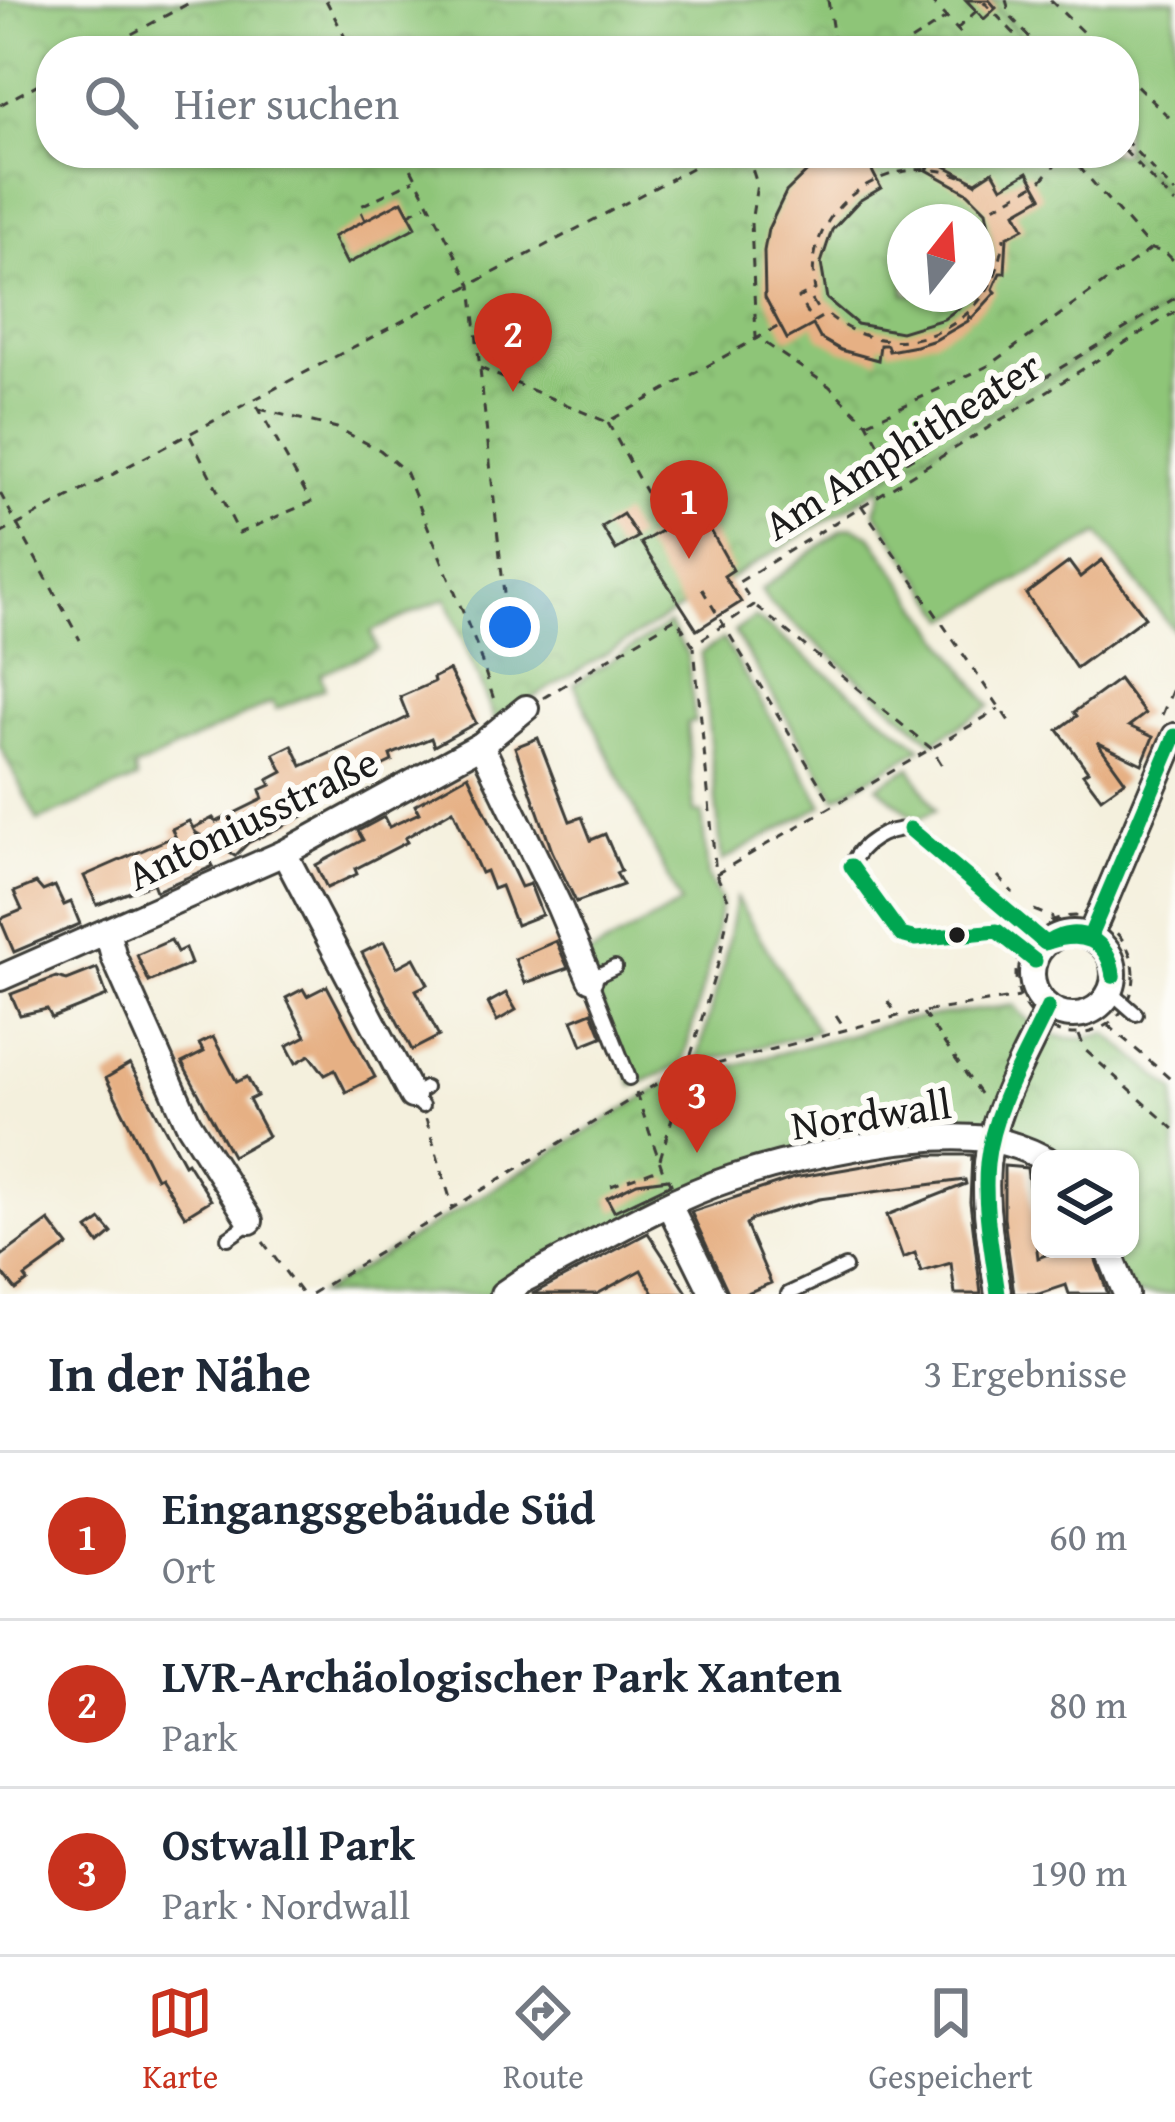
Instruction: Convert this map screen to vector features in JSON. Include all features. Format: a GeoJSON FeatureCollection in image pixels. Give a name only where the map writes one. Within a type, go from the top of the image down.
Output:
{"type":"FeatureCollection","features":[{"type":"Feature","properties":{"kind":"street","name":"Antoniusstraße"},"geometry":{"type":"LineString","coordinates":[[0,978],[284,853],[481,745],[526,708]]}},
{"type":"Feature","properties":{"kind":"street"},"geometry":{"type":"LineString","coordinates":[[1090,936],[1175,736]]}},
{"type":"Feature","properties":{"kind":"street"},"geometry":{"type":"LineString","coordinates":[[481,745],[590,979]]}},
{"type":"Feature","properties":{"kind":"street"},"geometry":{"type":"LineString","coordinates":[[284,853],[420,1096]]}},
{"type":"Feature","properties":{"kind":"street"},"geometry":{"type":"LineString","coordinates":[[107,931],[114,958],[188,1123],[252,1226]]}},
{"type":"Feature","properties":{"kind":"street"},"geometry":{"type":"LineString","coordinates":[[1075,933],[1090,936],[1112,960],[1111,992],[1089,1012],[1073,1015],[1048,1007],[1033,982],[1040,952],[1075,933]]}},
{"type":"Feature","properties":{"kind":"street"},"geometry":{"type":"LineString","coordinates":[[998,1294],[989,1219],[991,1139],[1048,1007]]}},
{"type":"Feature","properties":{"kind":"street"},"geometry":{"type":"LineString","coordinates":[[991,1139],[1031,1154]]}},
{"type":"Feature","properties":{"kind":"street","name":"Nordwall"},"geometry":{"type":"LineString","coordinates":[[503,1294],[669,1197],[784,1165],[916,1141],[991,1139]]}},
{"type":"Feature","properties":{"kind":"street"},"geometry":{"type":"LineString","coordinates":[[669,1197],[713,1294]]}},
{"type":"Feature","properties":{"kind":"street"},"geometry":{"type":"LineString","coordinates":[[1112,1258],[1126,1294]]}},
{"type":"Feature","properties":{"kind":"lane"},"geometry":{"type":"LineString","coordinates":[[910,829],[1040,952],[997,931],[916,939],[901,935],[850,866],[863,847],[887,832],[910,829]]}},
{"type":"Feature","properties":{"kind":"lane"},"geometry":{"type":"LineString","coordinates":[[615,967],[590,979],[629,1078]]}},
{"type":"Feature","properties":{"kind":"lane"},"geometry":{"type":"LineString","coordinates":[[1111,992],[1136,1014]]}},
{"type":"Feature","properties":{"kind":"lane"},"geometry":{"type":"LineString","coordinates":[[228,1238],[252,1226]]}},
{"type":"Feature","properties":{"kind":"lane"},"geometry":{"type":"LineString","coordinates":[[788,1294],[845,1267]]}},
{"type":"Feature","properties":{"kind":"path"},"geometry":{"type":"LineString","coordinates":[[128,36],[195,0]]}},
{"type":"Feature","properties":{"kind":"path"},"geometry":{"type":"LineString","coordinates":[[326,0],[344,36]]}},
{"type":"Feature","properties":{"kind":"path"},"geometry":{"type":"LineString","coordinates":[[828,0],[834,36]]}},
{"type":"Feature","properties":{"kind":"path"},"geometry":{"type":"LineString","coordinates":[[930,0],[964,36]]}},
{"type":"Feature","properties":{"kind":"path"},"geometry":{"type":"LineString","coordinates":[[1006,0],[1011,17],[1028,36]]}},
{"type":"Feature","properties":{"kind":"path"},"geometry":{"type":"LineString","coordinates":[[1050,0],[1087,36]]}},
{"type":"Feature","properties":{"kind":"path"},"geometry":{"type":"LineString","coordinates":[[957,28],[986,3],[1017,36]]}},
{"type":"Feature","properties":{"kind":"path"},"geometry":{"type":"LineString","coordinates":[[919,36],[948,17]]}},
{"type":"Feature","properties":{"kind":"path"},"geometry":{"type":"LineString","coordinates":[[0,105],[36,85]]}},
{"type":"Feature","properties":{"kind":"path"},"geometry":{"type":"LineString","coordinates":[[1139,88],[1175,123]]}},
{"type":"Feature","properties":{"kind":"path"},"geometry":{"type":"LineString","coordinates":[[1139,155],[1175,194]]}},
{"type":"Feature","properties":{"kind":"path"},"geometry":{"type":"LineString","coordinates":[[1139,166],[1175,204]]}},
{"type":"Feature","properties":{"kind":"path"},"geometry":{"type":"LineString","coordinates":[[410,168],[471,285],[506,603]]}},
{"type":"Feature","properties":{"kind":"path"},"geometry":{"type":"LineString","coordinates":[[0,534],[692,168]]}},
{"type":"Feature","properties":{"kind":"path"},"geometry":{"type":"LineString","coordinates":[[752,168],[757,184],[751,223],[756,337]]}},
{"type":"Feature","properties":{"kind":"path"},"geometry":{"type":"LineString","coordinates":[[995,206],[1041,181],[1053,168]]}},
{"type":"Feature","properties":{"kind":"path"},"geometry":{"type":"LineString","coordinates":[[1079,168],[1151,249],[1166,252],[1175,262]]}},
{"type":"Feature","properties":{"kind":"path"},"geometry":{"type":"LineString","coordinates":[[976,184],[957,174],[928,169],[883,175],[842,202],[824,225],[811,270],[814,290],[798,298],[812,322],[827,314],[848,332],[885,343],[930,336],[963,317],[984,295],[998,270],[1004,237]]}},
{"type":"Feature","properties":{"kind":"path"},"geometry":{"type":"LineString","coordinates":[[365,220],[359,207],[416,179]]}},
{"type":"Feature","properties":{"kind":"path"},"geometry":{"type":"LineString","coordinates":[[409,214],[428,204]]}},
{"type":"Feature","properties":{"kind":"path"},"geometry":{"type":"LineString","coordinates":[[867,423],[990,364],[1151,249]]}},
{"type":"Feature","properties":{"kind":"path"},"geometry":{"type":"LineString","coordinates":[[756,337],[830,386],[867,423],[893,470],[1175,298]]}},
{"type":"Feature","properties":{"kind":"path"},"geometry":{"type":"LineString","coordinates":[[812,305],[820,313]]}},
{"type":"Feature","properties":{"kind":"path","name":"Am Amphitheater"},"geometry":{"type":"LineString","coordinates":[[693,645],[754,605],[739,582],[1175,312]]}},
{"type":"Feature","properties":{"kind":"path"},"geometry":{"type":"LineString","coordinates":[[608,422],[779,326]]}},
{"type":"Feature","properties":{"kind":"path"},"geometry":{"type":"LineString","coordinates":[[478,368],[608,422],[666,529]]}},
{"type":"Feature","properties":{"kind":"path"},"geometry":{"type":"LineString","coordinates":[[189,434],[239,533],[311,502],[254,400]]}},
{"type":"Feature","properties":{"kind":"path"},"geometry":{"type":"LineString","coordinates":[[259,409],[337,428],[380,449],[405,471],[476,644],[503,727]]}},
{"type":"Feature","properties":{"kind":"path"},"geometry":{"type":"LineString","coordinates":[[0,494],[80,640]]}},
{"type":"Feature","properties":{"kind":"path"},"geometry":{"type":"LineString","coordinates":[[860,504],[1011,724]]}},
{"type":"Feature","properties":{"kind":"path"},"geometry":{"type":"LineString","coordinates":[[702,589],[833,807]]}},
{"type":"Feature","properties":{"kind":"path"},"geometry":{"type":"LineString","coordinates":[[754,605],[932,749],[942,765]]}},
{"type":"Feature","properties":{"kind":"path"},"geometry":{"type":"LineString","coordinates":[[526,708],[676,618],[693,645],[716,874],[730,903],[719,961],[660,1159]]}},
{"type":"Feature","properties":{"kind":"path"},"geometry":{"type":"LineString","coordinates":[[716,874],[999,709]]}},
{"type":"Feature","properties":{"kind":"path"},"geometry":{"type":"LineString","coordinates":[[998,876],[1025,905],[1055,918]]}},
{"type":"Feature","properties":{"kind":"path"},"geometry":{"type":"LineString","coordinates":[[311,1294],[636,1095],[687,1071],[898,1016],[1019,997]]}},
{"type":"Feature","properties":{"kind":"path"},"geometry":{"type":"LineString","coordinates":[[888,1001],[898,1016]]}},
{"type":"Feature","properties":{"kind":"path"},"geometry":{"type":"LineString","coordinates":[[922,1011],[999,1113]]}},
{"type":"Feature","properties":{"kind":"path"},"geometry":{"type":"LineString","coordinates":[[836,1016],[845,1028]]}},
{"type":"Feature","properties":{"kind":"path"},"geometry":{"type":"LineString","coordinates":[[1107,1024],[1175,1083]]}},
{"type":"Feature","properties":{"kind":"path"},"geometry":{"type":"LineString","coordinates":[[1078,1034],[1084,1050],[1175,1130]]}},
{"type":"Feature","properties":{"kind":"path"},"geometry":{"type":"LineString","coordinates":[[636,1095],[669,1197]]}},
{"type":"Feature","properties":{"kind":"path"},"geometry":{"type":"LineString","coordinates":[[420,1096],[453,1209]]}},
{"type":"Feature","properties":{"kind":"path"},"geometry":{"type":"LineString","coordinates":[[611,1186],[663,1167]]}},
{"type":"Feature","properties":{"kind":"path"},"geometry":{"type":"LineString","coordinates":[[252,1226],[302,1294]]}},
{"type":"Feature","properties":{"kind":"green space"},"geometry":{"type":"Polygon","coordinates":[[[0,0],[989,0],[1021,36],[36,36],[36,168],[1139,168],[1139,164],[1175,202],[1175,302],[495,721],[446,598],[371,632],[377,649],[320,674],[325,688],[276,709],[272,702],[134,769],[137,779],[38,821],[0,746],[0,0]]]}},
{"type":"Feature","properties":{"kind":"green space"},"geometry":{"type":"Polygon","coordinates":[[[989,0],[1175,0],[1175,202],[1139,164],[1139,36],[1021,36],[989,0]]]}},
{"type":"Feature","properties":{"kind":"green space"},"geometry":{"type":"Polygon","coordinates":[[[1175,302],[1175,632],[1099,534],[949,619],[875,511],[881,494],[878,481],[1175,302]]]}},
{"type":"Feature","properties":{"kind":"green space"},"geometry":{"type":"Polygon","coordinates":[[[853,527],[871,536],[990,706],[933,742],[769,603],[761,590],[843,529],[853,527]]]}},
{"type":"Feature","properties":{"kind":"green space"},"geometry":{"type":"Polygon","coordinates":[[[755,617],[922,748],[836,798],[734,632],[755,617]]]}},
{"type":"Feature","properties":{"kind":"green space"},"geometry":{"type":"Polygon","coordinates":[[[669,624],[687,654],[695,722],[687,723],[694,812],[702,813],[708,876],[721,902],[682,1065],[633,1086],[582,959],[681,904],[574,684],[669,624]]]}},
{"type":"Feature","properties":{"kind":"green space"},"geometry":{"type":"Polygon","coordinates":[[[723,639],[823,805],[722,861],[701,653],[723,639]]]}},
{"type":"Feature","properties":{"kind":"green space"},"geometry":{"type":"Polygon","coordinates":[[[910,767],[936,810],[917,820],[877,786],[910,767]]]}},
{"type":"Feature","properties":{"kind":"green space"},"geometry":{"type":"Polygon","coordinates":[[[736,898],[817,1031],[696,1064],[724,962],[736,898]]]}},
{"type":"Feature","properties":{"kind":"green space"},"geometry":{"type":"Polygon","coordinates":[[[1014,1005],[1033,1024],[1056,1036],[1106,1033],[1175,1091],[1175,1294],[1126,1294],[1112,1258],[1139,1258],[1139,1150],[1031,1150],[1031,1155],[963,1137],[730,1179],[503,1294],[319,1294],[666,1084],[898,1021],[1014,1005]]]}},
{"type":"Feature","properties":{"kind":"building"},"geometry":{"type":"Polygon","coordinates":[[[966,0],[989,0],[996,8],[984,19],[966,0]]]}},
{"type":"Feature","properties":{"kind":"building"},"geometry":{"type":"Polygon","coordinates":[[[811,168],[871,168],[881,188],[859,201],[832,230],[821,263],[827,299],[857,324],[901,332],[953,312],[978,312],[935,340],[889,351],[887,345],[880,345],[878,360],[841,350],[820,338],[813,325],[787,339],[765,297],[768,229],[786,192],[811,168]]]}},
{"type":"Feature","properties":{"kind":"building"},"geometry":{"type":"Polygon","coordinates":[[[928,168],[949,168],[976,182],[993,171],[1002,187],[1028,172],[1042,197],[1016,212],[1024,228],[1007,237],[1005,273],[1000,273],[995,284],[995,204],[979,204],[928,168]]]}},
{"type":"Feature","properties":{"kind":"building"},"geometry":{"type":"Polygon","coordinates":[[[402,201],[416,227],[347,264],[333,237],[402,201]]]}},
{"type":"Feature","properties":{"kind":"building"},"geometry":{"type":"Polygon","coordinates":[[[701,513],[733,570],[724,576],[741,602],[697,630],[641,543],[684,517],[687,521],[701,513]]]}},
{"type":"Feature","properties":{"kind":"building"},"geometry":{"type":"Polygon","coordinates":[[[623,514],[638,537],[616,550],[602,527],[623,514]]]}},
{"type":"Feature","properties":{"kind":"building"},"geometry":{"type":"Polygon","coordinates":[[[1102,560],[1145,617],[1076,668],[1026,594],[1069,562],[1080,577],[1102,560]]]}},
{"type":"Feature","properties":{"kind":"building"},"geometry":{"type":"Polygon","coordinates":[[[449,670],[476,723],[434,746],[431,738],[390,755],[392,761],[304,803],[309,813],[248,843],[235,856],[195,832],[213,866],[156,891],[153,883],[97,905],[84,876],[175,836],[172,829],[189,821],[193,828],[213,818],[216,822],[263,799],[260,790],[283,772],[274,754],[292,745],[302,766],[390,726],[408,717],[400,697],[449,670]]]}},
{"type":"Feature","properties":{"kind":"building"},"geometry":{"type":"Polygon","coordinates":[[[1119,679],[1145,714],[1129,726],[1153,737],[1142,764],[1097,742],[1125,781],[1101,798],[1058,730],[1119,679]]]}},
{"type":"Feature","properties":{"kind":"building"},"geometry":{"type":"Polygon","coordinates":[[[538,738],[570,821],[582,817],[591,840],[605,834],[623,885],[576,902],[552,851],[515,747],[538,738]]]}},
{"type":"Feature","properties":{"kind":"building"},"geometry":{"type":"Polygon","coordinates":[[[468,775],[521,887],[530,884],[542,915],[516,925],[501,886],[493,889],[486,871],[481,873],[453,810],[405,838],[407,842],[355,869],[357,874],[327,888],[316,865],[363,840],[358,831],[384,817],[389,827],[419,813],[415,805],[468,775]]]}},
{"type":"Feature","properties":{"kind":"building"},"geometry":{"type":"Polygon","coordinates":[[[36,883],[43,891],[55,886],[64,905],[71,902],[80,924],[14,952],[0,919],[22,910],[14,892],[36,883]]]}},
{"type":"Feature","properties":{"kind":"building"},"geometry":{"type":"Polygon","coordinates":[[[171,940],[177,952],[185,948],[191,964],[149,982],[137,955],[171,940]]]}},
{"type":"Feature","properties":{"kind":"building"},"geometry":{"type":"Polygon","coordinates":[[[556,941],[568,968],[525,983],[515,959],[556,941]]]}},
{"type":"Feature","properties":{"kind":"building"},"geometry":{"type":"Polygon","coordinates":[[[384,942],[397,967],[414,958],[428,984],[416,990],[439,1036],[412,1050],[362,953],[384,942]]]}},
{"type":"Feature","properties":{"kind":"building"},"geometry":{"type":"Polygon","coordinates":[[[97,968],[107,996],[52,1018],[47,1009],[20,1015],[11,994],[97,968]]]}},
{"type":"Feature","properties":{"kind":"building"},"geometry":{"type":"Polygon","coordinates":[[[327,986],[375,1077],[346,1092],[335,1070],[325,1075],[310,1055],[296,1063],[287,1046],[306,1036],[286,998],[303,989],[307,996],[327,986]]]}},
{"type":"Feature","properties":{"kind":"building"},"geometry":{"type":"Polygon","coordinates":[[[506,993],[516,1010],[497,1021],[488,1003],[506,993]]]}},
{"type":"Feature","properties":{"kind":"building"},"geometry":{"type":"Polygon","coordinates":[[[592,1012],[602,1037],[582,1045],[572,1020],[592,1012]]]}},
{"type":"Feature","properties":{"kind":"building"},"geometry":{"type":"Polygon","coordinates":[[[213,1037],[237,1082],[247,1077],[257,1096],[249,1100],[268,1136],[232,1156],[182,1063],[204,1052],[199,1044],[213,1037]]]}},
{"type":"Feature","properties":{"kind":"building"},"geometry":{"type":"Polygon","coordinates":[[[130,1064],[184,1164],[187,1162],[211,1200],[185,1216],[160,1176],[156,1178],[106,1078],[130,1064]]]}},
{"type":"Feature","properties":{"kind":"building"},"geometry":{"type":"Polygon","coordinates":[[[927,1155],[972,1155],[970,1202],[981,1294],[955,1294],[951,1263],[921,1272],[915,1253],[903,1258],[887,1215],[966,1184],[965,1180],[819,1199],[752,1219],[746,1225],[771,1283],[745,1294],[729,1294],[691,1212],[794,1178],[927,1155]]]}},
{"type":"Feature","properties":{"kind":"building"},"geometry":{"type":"Polygon","coordinates":[[[1004,1166],[1027,1168],[1031,1258],[1095,1258],[1108,1294],[1069,1294],[1066,1285],[1039,1294],[1014,1294],[1004,1218],[1004,1166]]]}},
{"type":"Feature","properties":{"kind":"building"},"geometry":{"type":"Polygon","coordinates":[[[669,1179],[671,1184],[614,1211],[607,1198],[637,1183],[669,1179]]]}},
{"type":"Feature","properties":{"kind":"building"},"geometry":{"type":"Polygon","coordinates":[[[101,1220],[112,1233],[99,1244],[88,1229],[101,1220]]]}},
{"type":"Feature","properties":{"kind":"building"},"geometry":{"type":"Polygon","coordinates":[[[49,1221],[68,1246],[25,1277],[28,1281],[16,1290],[0,1270],[0,1257],[49,1221]]]}},
{"type":"Feature","properties":{"kind":"building"},"geometry":{"type":"Polygon","coordinates":[[[648,1233],[688,1294],[654,1294],[641,1270],[597,1294],[532,1294],[648,1233]]]}},
{"type":"Feature","properties":{"kind":"transit line"},"geometry":{"type":"LineString","coordinates":[[1090,936],[1175,736]]}},
{"type":"Feature","properties":{"kind":"transit line"},"geometry":{"type":"LineString","coordinates":[[910,829],[1045,943]]}},
{"type":"Feature","properties":{"kind":"transit line"},"geometry":{"type":"LineString","coordinates":[[851,866],[901,935],[916,939],[997,931],[1035,961]]}},
{"type":"Feature","properties":{"kind":"transit line"},"geometry":{"type":"LineString","coordinates":[[1048,942],[1071,934],[1091,938],[1106,953],[1113,976]]}},
{"type":"Feature","properties":{"kind":"transit line"},"geometry":{"type":"LineString","coordinates":[[1048,942],[1071,937],[1091,941],[1105,953],[1113,976]]}},
{"type":"Feature","properties":{"kind":"transit line"},"geometry":{"type":"LineString","coordinates":[[998,1294],[986,1196],[990,1142],[1011,1083],[1048,1007]]}},
{"type":"Feature","properties":{"kind":"place","name":"LVR-Archäologischer Park Xanten"},"geometry":{"type":"Point","coordinates":[513,392]}},
{"type":"Feature","properties":{"kind":"place","name":"Eingangsgebäude Süd"},"geometry":{"type":"Point","coordinates":[689,559]}},
{"type":"Feature","properties":{"kind":"place","name":"Ostwall Park"},"geometry":{"type":"Point","coordinates":[697,1153]}}]}
